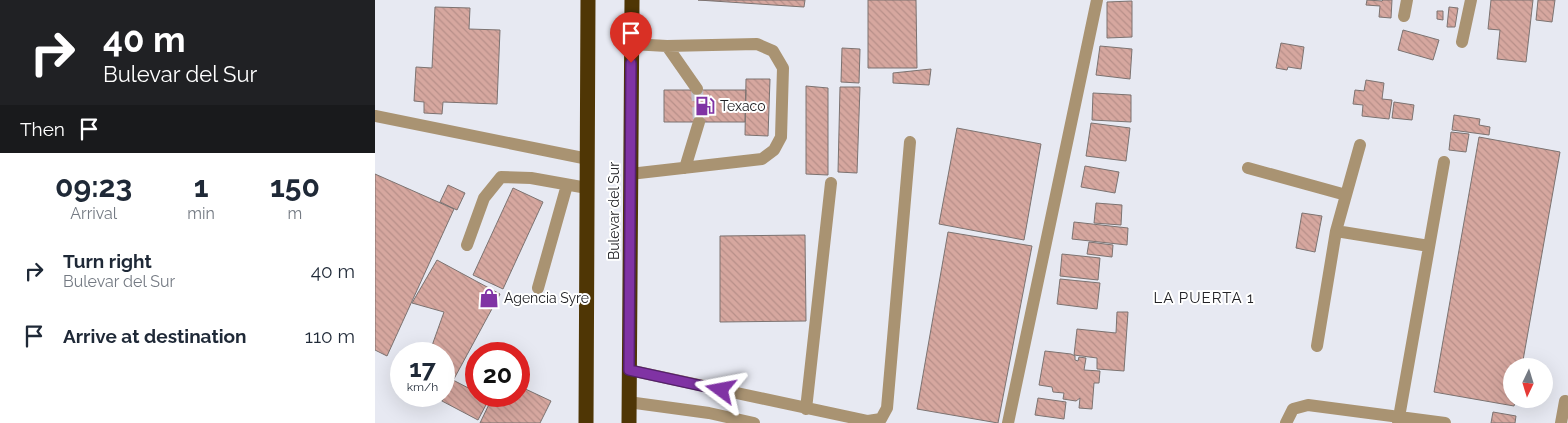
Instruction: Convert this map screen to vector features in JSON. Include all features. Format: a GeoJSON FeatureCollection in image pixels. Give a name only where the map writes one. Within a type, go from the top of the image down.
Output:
{"type":"FeatureCollection","features":[{"type":"Feature","properties":{"kind":"highway","name":"Bulevar del Sur"},"geometry":{"type":"LineString","coordinates":[[586,423],[588,0]]}},
{"type":"Feature","properties":{"kind":"highway","name":"Bulevar del Sur"},"geometry":{"type":"LineString","coordinates":[[629,423],[632,0]]}},
{"type":"Feature","properties":{"kind":"street"},"geometry":{"type":"LineString","coordinates":[[1008,423],[1097,0]]}},
{"type":"Feature","properties":{"kind":"street"},"geometry":{"type":"LineString","coordinates":[[1404,16],[1407,0]]}},
{"type":"Feature","properties":{"kind":"street"},"geometry":{"type":"LineString","coordinates":[[1462,42],[1471,0]]}},
{"type":"Feature","properties":{"kind":"street"},"geometry":{"type":"LineString","coordinates":[[630,174],[762,159],[774,150],[781,137],[783,68],[773,51],[757,44],[667,46],[631,44]]}},
{"type":"Feature","properties":{"kind":"street"},"geometry":{"type":"LineString","coordinates":[[667,46],[697,90]]}},
{"type":"Feature","properties":{"kind":"street"},"geometry":{"type":"LineString","coordinates":[[375,116],[587,159]]}},
{"type":"Feature","properties":{"kind":"street"},"geometry":{"type":"LineString","coordinates":[[685,168],[699,122]]}},
{"type":"Feature","properties":{"kind":"street"},"geometry":{"type":"LineString","coordinates":[[629,370],[806,409],[868,421],[881,419],[887,408],[910,142]]}},
{"type":"Feature","properties":{"kind":"street"},"geometry":{"type":"LineString","coordinates":[[1317,346],[1336,231],[1360,145]]}},
{"type":"Feature","properties":{"kind":"street"},"geometry":{"type":"LineString","coordinates":[[1398,420],[1444,162]]}},
{"type":"Feature","properties":{"kind":"street"},"geometry":{"type":"LineString","coordinates":[[1248,168],[1346,195]]}},
{"type":"Feature","properties":{"kind":"street"},"geometry":{"type":"LineString","coordinates":[[467,245],[484,198],[501,177],[531,178],[587,188]]}},
{"type":"Feature","properties":{"kind":"street"},"geometry":{"type":"LineString","coordinates":[[806,409],[831,184]]}},
{"type":"Feature","properties":{"kind":"street"},"geometry":{"type":"LineString","coordinates":[[538,288],[567,185]]}},
{"type":"Feature","properties":{"kind":"street"},"geometry":{"type":"LineString","coordinates":[[1336,231],[1429,246]]}},
{"type":"Feature","properties":{"kind":"street"},"geometry":{"type":"LineString","coordinates":[[1561,423],[1565,400]]}},
{"type":"Feature","properties":{"kind":"street"},"geometry":{"type":"LineString","coordinates":[[628,402],[709,413],[754,423]]}},
{"type":"Feature","properties":{"kind":"street"},"geometry":{"type":"LineString","coordinates":[[1286,423],[1293,409],[1308,405],[1398,420],[1445,423]]}},
{"type":"Feature","properties":{"kind":"building"},"geometry":{"type":"Polygon","coordinates":[[[698,0],[805,0],[804,7],[698,0]]]}},
{"type":"Feature","properties":{"kind":"building"},"geometry":{"type":"Polygon","coordinates":[[[868,0],[916,0],[917,68],[868,68],[868,0]]]}},
{"type":"Feature","properties":{"kind":"building"},"geometry":{"type":"Polygon","coordinates":[[[1367,0],[1392,0],[1391,18],[1379,17],[1380,6],[1366,5],[1367,0]]]}},
{"type":"Feature","properties":{"kind":"building"},"geometry":{"type":"Polygon","coordinates":[[[1491,0],[1533,0],[1526,62],[1497,59],[1500,30],[1488,29],[1491,0]]]}},
{"type":"Feature","properties":{"kind":"building"},"geometry":{"type":"Polygon","coordinates":[[[1538,0],[1555,0],[1552,22],[1536,20],[1538,0]]]}},
{"type":"Feature","properties":{"kind":"building"},"geometry":{"type":"Polygon","coordinates":[[[1132,1],[1132,37],[1107,38],[1107,2],[1132,1]]]}},
{"type":"Feature","properties":{"kind":"building"},"geometry":{"type":"Polygon","coordinates":[[[435,7],[470,8],[469,29],[500,30],[497,104],[443,102],[442,114],[424,113],[424,102],[414,101],[416,67],[432,68],[435,7]]]}},
{"type":"Feature","properties":{"kind":"building"},"geometry":{"type":"Polygon","coordinates":[[[1449,7],[1458,8],[1455,27],[1447,27],[1449,7]]]}},
{"type":"Feature","properties":{"kind":"building"},"geometry":{"type":"Polygon","coordinates":[[[1437,11],[1443,11],[1443,20],[1437,19],[1437,11]]]}},
{"type":"Feature","properties":{"kind":"building"},"geometry":{"type":"Polygon","coordinates":[[[1403,30],[1439,40],[1433,60],[1398,50],[1403,30]]]}},
{"type":"Feature","properties":{"kind":"building"},"geometry":{"type":"Polygon","coordinates":[[[1281,43],[1304,47],[1301,69],[1288,67],[1287,70],[1276,68],[1281,43]]]}},
{"type":"Feature","properties":{"kind":"building"},"geometry":{"type":"Polygon","coordinates":[[[1100,46],[1132,49],[1130,79],[1096,75],[1100,46]]]}},
{"type":"Feature","properties":{"kind":"building"},"geometry":{"type":"Polygon","coordinates":[[[842,48],[860,49],[859,83],[841,82],[842,48]]]}},
{"type":"Feature","properties":{"kind":"building"},"geometry":{"type":"Polygon","coordinates":[[[931,69],[929,85],[893,83],[893,73],[931,69]]]}},
{"type":"Feature","properties":{"kind":"building"},"geometry":{"type":"Polygon","coordinates":[[[746,79],[770,79],[768,136],[745,135],[746,79]]]}},
{"type":"Feature","properties":{"kind":"building"},"geometry":{"type":"Polygon","coordinates":[[[1366,80],[1384,83],[1382,99],[1392,100],[1389,119],[1362,116],[1363,105],[1353,104],[1355,90],[1364,91],[1366,80]]]}},
{"type":"Feature","properties":{"kind":"building"},"geometry":{"type":"Polygon","coordinates":[[[806,86],[828,88],[828,175],[806,174],[806,86]]]}},
{"type":"Feature","properties":{"kind":"building"},"geometry":{"type":"Polygon","coordinates":[[[840,87],[860,87],[857,173],[838,172],[840,87]]]}},
{"type":"Feature","properties":{"kind":"building","name":"Texaco"},"geometry":{"type":"Polygon","coordinates":[[[664,90],[746,90],[745,122],[664,122],[664,90]]]}},
{"type":"Feature","properties":{"kind":"building"},"geometry":{"type":"Polygon","coordinates":[[[1093,93],[1131,95],[1131,122],[1092,120],[1093,93]]]}},
{"type":"Feature","properties":{"kind":"building"},"geometry":{"type":"Polygon","coordinates":[[[1394,102],[1414,105],[1412,120],[1392,118],[1394,102]]]}},
{"type":"Feature","properties":{"kind":"building"},"geometry":{"type":"Polygon","coordinates":[[[1454,115],[1480,119],[1479,125],[1490,127],[1489,135],[1452,130],[1454,115]]]}},
{"type":"Feature","properties":{"kind":"building"},"geometry":{"type":"Polygon","coordinates":[[[1091,123],[1130,128],[1126,161],[1086,156],[1091,123]]]}},
{"type":"Feature","properties":{"kind":"building"},"geometry":{"type":"Polygon","coordinates":[[[957,128],[1041,144],[1024,240],[939,224],[957,128]]]}},
{"type":"Feature","properties":{"kind":"building"},"geometry":{"type":"Polygon","coordinates":[[[1451,132],[1469,134],[1466,152],[1449,150],[1451,132]]]}},
{"type":"Feature","properties":{"kind":"building"},"geometry":{"type":"Polygon","coordinates":[[[1479,137],[1560,152],[1523,358],[1503,358],[1503,404],[1434,392],[1479,137]]]}},
{"type":"Feature","properties":{"kind":"building"},"geometry":{"type":"Polygon","coordinates":[[[1085,166],[1119,172],[1115,193],[1081,187],[1085,166]]]}},
{"type":"Feature","properties":{"kind":"building"},"geometry":{"type":"Polygon","coordinates":[[[375,174],[454,209],[393,342],[390,342],[390,349],[387,356],[375,350],[375,174]]]}},
{"type":"Feature","properties":{"kind":"building"},"geometry":{"type":"Polygon","coordinates":[[[448,185],[465,193],[457,210],[440,202],[448,185]]]}},
{"type":"Feature","properties":{"kind":"building"},"geometry":{"type":"Polygon","coordinates":[[[513,188],[543,202],[503,289],[473,275],[513,188]]]}},
{"type":"Feature","properties":{"kind":"building"},"geometry":{"type":"Polygon","coordinates":[[[1096,203],[1122,205],[1121,225],[1094,223],[1096,203]]]}},
{"type":"Feature","properties":{"kind":"building"},"geometry":{"type":"Polygon","coordinates":[[[1302,213],[1322,216],[1315,252],[1296,248],[1302,213]]]}},
{"type":"Feature","properties":{"kind":"building"},"geometry":{"type":"Polygon","coordinates":[[[1074,222],[1128,228],[1127,245],[1072,239],[1074,222]]]}},
{"type":"Feature","properties":{"kind":"building"},"geometry":{"type":"Polygon","coordinates":[[[948,232],[1032,246],[998,423],[917,409],[948,232]]]}},
{"type":"Feature","properties":{"kind":"building"},"geometry":{"type":"Polygon","coordinates":[[[805,235],[806,321],[720,322],[720,236],[805,235]]]}},
{"type":"Feature","properties":{"kind":"building"},"geometry":{"type":"Polygon","coordinates":[[[1089,242],[1113,245],[1112,257],[1087,254],[1089,242]]]}},
{"type":"Feature","properties":{"kind":"building"},"geometry":{"type":"Polygon","coordinates":[[[1062,254],[1100,258],[1098,280],[1060,276],[1062,254]]]}},
{"type":"Feature","properties":{"kind":"building"},"geometry":{"type":"Polygon","coordinates":[[[437,260],[500,294],[474,342],[465,342],[465,359],[455,377],[455,342],[433,342],[444,312],[412,303],[437,260]]]}},
{"type":"Feature","properties":{"kind":"building"},"geometry":{"type":"Polygon","coordinates":[[[1060,279],[1100,283],[1097,309],[1057,304],[1060,279]]]}},
{"type":"Feature","properties":{"kind":"building"},"geometry":{"type":"Polygon","coordinates":[[[1117,312],[1128,312],[1124,371],[1097,369],[1097,358],[1074,355],[1077,329],[1116,333],[1117,312]]]}},
{"type":"Feature","properties":{"kind":"building"},"geometry":{"type":"Polygon","coordinates":[[[1045,351],[1071,354],[1078,361],[1079,357],[1086,358],[1084,370],[1100,371],[1099,383],[1094,383],[1092,409],[1079,408],[1080,398],[1076,401],[1063,399],[1064,393],[1053,392],[1052,387],[1039,385],[1045,351]]]}},
{"type":"Feature","properties":{"kind":"building"},"geometry":{"type":"Polygon","coordinates":[[[455,381],[465,386],[465,407],[485,407],[478,420],[453,407],[455,407],[455,381]]]}},
{"type":"Feature","properties":{"kind":"building"},"geometry":{"type":"Polygon","coordinates":[[[530,391],[551,401],[540,423],[480,423],[488,407],[530,407],[530,391]]]}},
{"type":"Feature","properties":{"kind":"building"},"geometry":{"type":"Polygon","coordinates":[[[1038,398],[1066,402],[1064,419],[1035,415],[1038,398]]]}},
{"type":"Feature","properties":{"kind":"building"},"geometry":{"type":"Polygon","coordinates":[[[1493,412],[1516,416],[1515,423],[1491,423],[1493,412]]]}},
{"type":"Feature","properties":{"kind":"tunnel"},"geometry":{"type":"LineString","coordinates":[[697,89],[699,122]]}},
{"type":"Feature","properties":{"kind":"place","name":"Texaco"},"geometry":{"type":"Point","coordinates":[705,106]}},
{"type":"Feature","properties":{"kind":"place","name":"Agencia Syre"},"geometry":{"type":"Point","coordinates":[489,298]}},
{"type":"Feature","properties":{"kind":"district","name":"LA PUERTA 1"},"geometry":{"type":"Point","coordinates":[1204,298]}},
{"type":"Feature","properties":{"kind":"route"},"geometry":{"type":"LineString","coordinates":[[631,63],[629,370],[721,390]]}}]}
